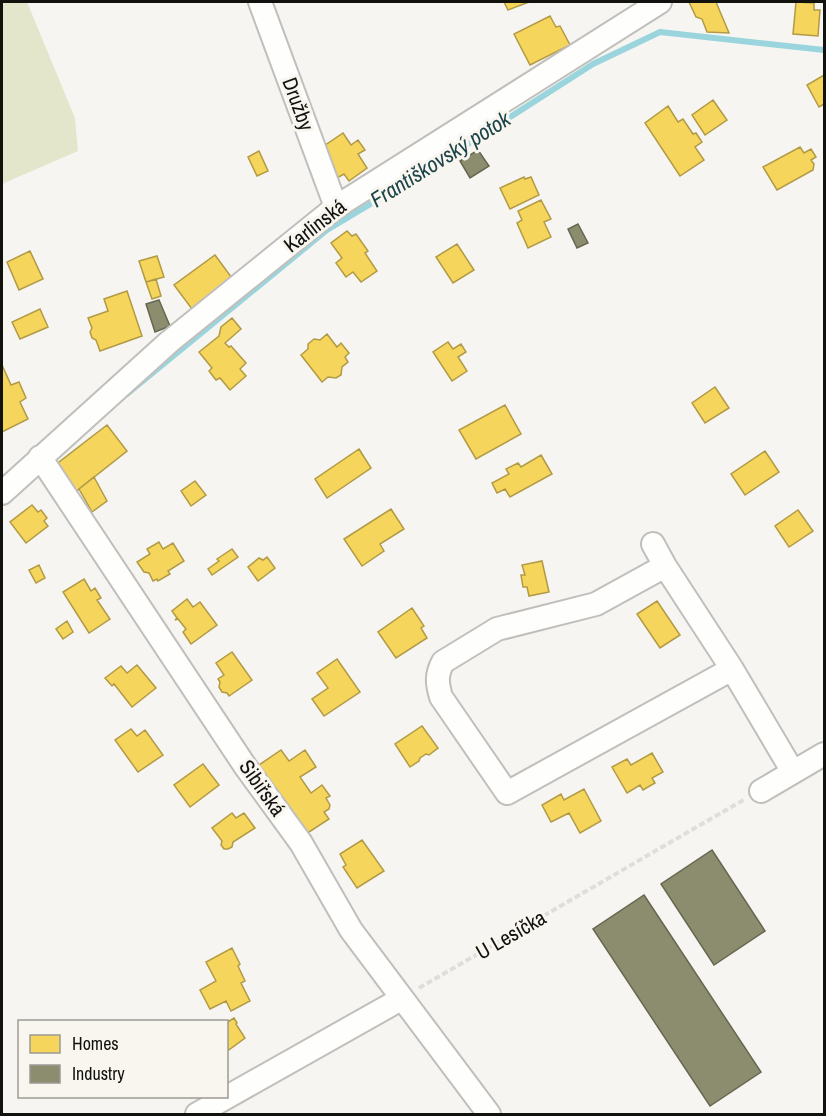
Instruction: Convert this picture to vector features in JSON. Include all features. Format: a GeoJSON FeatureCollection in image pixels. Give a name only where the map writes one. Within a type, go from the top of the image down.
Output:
{"type":"FeatureCollection","features":[{"type":"Feature","properties":{"kind":"street","name":"Družby"},"geometry":{"type":"LineString","coordinates":[[260,2],[336,207]]}},
{"type":"Feature","properties":{"kind":"street","name":"Karlinská"},"geometry":{"type":"LineString","coordinates":[[2,493],[169,342],[336,207],[660,2]]}},
{"type":"Feature","properties":{"kind":"street","name":"Sibiřská"},"geometry":{"type":"LineString","coordinates":[[40,457],[245,766],[301,843],[351,930],[400,999],[489,1114]]}},
{"type":"Feature","properties":{"kind":"street"},"geometry":{"type":"LineString","coordinates":[[653,544],[732,669],[793,772]]}},
{"type":"Feature","properties":{"kind":"street"},"geometry":{"type":"LineString","coordinates":[[665,566],[596,603],[497,630],[443,662],[436,682],[441,697],[512,801],[732,669]]}},
{"type":"Feature","properties":{"kind":"street"},"geometry":{"type":"LineString","coordinates":[[761,791],[825,754]]}},
{"type":"Feature","properties":{"kind":"street"},"geometry":{"type":"LineString","coordinates":[[228,1096],[400,999]]}},
{"type":"Feature","properties":{"kind":"street"},"geometry":{"type":"LineString","coordinates":[[197,1114],[225,1098]]}},
{"type":"Feature","properties":{"kind":"path","name":"U Lesíčka"},"geometry":{"type":"LineString","coordinates":[[400,999],[761,791]]}},
{"type":"Feature","properties":{"kind":"green space"},"geometry":{"type":"Polygon","coordinates":[[[2,2],[27,2],[75,118],[78,151],[2,184],[2,2]]]}},
{"type":"Feature","properties":{"kind":"building: Homes"},"geometry":{"type":"Polygon","coordinates":[[[504,2],[529,2],[508,10],[504,2]]]}},
{"type":"Feature","properties":{"kind":"building: Homes"},"geometry":{"type":"Polygon","coordinates":[[[689,2],[716,2],[729,33],[707,32],[702,19],[696,17],[689,2]]]}},
{"type":"Feature","properties":{"kind":"building: Homes"},"geometry":{"type":"Polygon","coordinates":[[[796,2],[814,3],[814,10],[820,10],[818,36],[793,34],[796,2]]]}},
{"type":"Feature","properties":{"kind":"building: Homes"},"geometry":{"type":"Polygon","coordinates":[[[550,16],[556,27],[560,26],[570,45],[530,65],[514,34],[550,16]]]}},
{"type":"Feature","properties":{"kind":"building: Homes"},"geometry":{"type":"Polygon","coordinates":[[[824,75],[824,104],[819,107],[807,85],[824,75]]]}},
{"type":"Feature","properties":{"kind":"building: Homes"},"geometry":{"type":"Polygon","coordinates":[[[713,100],[727,120],[705,135],[692,115],[713,100]]]}},
{"type":"Feature","properties":{"kind":"building: Homes"},"geometry":{"type":"Polygon","coordinates":[[[668,106],[678,122],[683,119],[693,134],[696,133],[702,142],[695,147],[704,160],[680,176],[645,123],[668,106]]]}},
{"type":"Feature","properties":{"kind":"building: Homes"},"geometry":{"type":"Polygon","coordinates":[[[343,133],[351,145],[358,140],[365,150],[358,154],[367,168],[349,181],[344,174],[337,178],[318,150],[343,133]]]}},
{"type":"Feature","properties":{"kind":"building: Homes"},"geometry":{"type":"Polygon","coordinates":[[[800,147],[804,153],[811,149],[816,157],[811,160],[814,164],[813,170],[777,190],[763,167],[800,147]]]}},
{"type":"Feature","properties":{"kind":"building: Homes"},"geometry":{"type":"Polygon","coordinates":[[[259,151],[268,171],[257,176],[248,157],[259,151]]]}},
{"type":"Feature","properties":{"kind":"building: Homes"},"geometry":{"type":"Polygon","coordinates":[[[524,177],[525,179],[531,177],[539,195],[510,209],[500,188],[524,177]]]}},
{"type":"Feature","properties":{"kind":"building: Homes"},"geometry":{"type":"Polygon","coordinates":[[[541,200],[551,219],[544,222],[551,237],[528,248],[517,223],[522,220],[518,211],[541,200]]]}},
{"type":"Feature","properties":{"kind":"building: Homes"},"geometry":{"type":"Polygon","coordinates":[[[347,231],[352,236],[356,234],[368,251],[365,253],[377,271],[361,282],[353,272],[346,277],[336,263],[342,258],[331,243],[347,231]]]}},
{"type":"Feature","properties":{"kind":"building: Homes"},"geometry":{"type":"Polygon","coordinates":[[[457,244],[474,270],[453,283],[436,257],[457,244]]]}},
{"type":"Feature","properties":{"kind":"building: Homes"},"geometry":{"type":"Polygon","coordinates":[[[30,251],[43,279],[19,290],[7,262],[30,251]]]}},
{"type":"Feature","properties":{"kind":"building: Homes"},"geometry":{"type":"Polygon","coordinates":[[[215,255],[232,278],[192,309],[174,285],[215,255]]]}},
{"type":"Feature","properties":{"kind":"building: Homes"},"geometry":{"type":"Polygon","coordinates":[[[157,256],[164,277],[146,282],[139,261],[157,256]]]}},
{"type":"Feature","properties":{"kind":"building: Homes"},"geometry":{"type":"Polygon","coordinates":[[[156,279],[161,296],[152,299],[146,282],[156,279]]]}},
{"type":"Feature","properties":{"kind":"building: Homes"},"geometry":{"type":"Polygon","coordinates":[[[127,291],[142,336],[100,351],[96,340],[92,338],[90,332],[92,328],[88,318],[108,311],[104,299],[127,291]]]}},
{"type":"Feature","properties":{"kind":"building: Homes"},"geometry":{"type":"Polygon","coordinates":[[[40,309],[48,327],[20,339],[12,322],[40,309]]]}},
{"type":"Feature","properties":{"kind":"building: Homes"},"geometry":{"type":"Polygon","coordinates":[[[232,318],[241,329],[225,343],[231,346],[246,363],[240,369],[246,376],[230,390],[220,378],[216,380],[209,371],[212,368],[199,352],[219,336],[221,327],[232,318]]]}},
{"type":"Feature","properties":{"kind":"building: Homes"},"geometry":{"type":"Polygon","coordinates":[[[327,334],[337,347],[341,343],[349,353],[345,357],[348,362],[342,367],[341,375],[336,378],[328,377],[322,382],[301,355],[314,339],[320,340],[327,334]]]}},
{"type":"Feature","properties":{"kind":"building: Homes"},"geometry":{"type":"Polygon","coordinates":[[[448,342],[453,349],[461,344],[466,352],[458,357],[467,371],[452,381],[433,352],[448,342]]]}},
{"type":"Feature","properties":{"kind":"building: Homes"},"geometry":{"type":"Polygon","coordinates":[[[2,365],[11,385],[19,382],[26,398],[20,402],[28,419],[2,432],[2,365]]]}},
{"type":"Feature","properties":{"kind":"building: Homes"},"geometry":{"type":"Polygon","coordinates":[[[715,387],[729,408],[705,423],[692,403],[715,387]]]}},
{"type":"Feature","properties":{"kind":"building: Homes"},"geometry":{"type":"Polygon","coordinates":[[[505,405],[521,434],[476,459],[459,430],[505,405]]]}},
{"type":"Feature","properties":{"kind":"building: Homes"},"geometry":{"type":"Polygon","coordinates":[[[107,425],[127,451],[74,493],[54,466],[107,425]]]}},
{"type":"Feature","properties":{"kind":"building: Homes"},"geometry":{"type":"Polygon","coordinates":[[[359,449],[371,468],[327,498],[315,479],[359,449]]]}},
{"type":"Feature","properties":{"kind":"building: Homes"},"geometry":{"type":"Polygon","coordinates":[[[765,451],[779,472],[745,495],[731,474],[765,451]]]}},
{"type":"Feature","properties":{"kind":"building: Homes"},"geometry":{"type":"Polygon","coordinates":[[[541,455],[552,474],[510,497],[505,489],[497,493],[492,483],[509,474],[506,469],[518,463],[521,467],[541,455]]]}},
{"type":"Feature","properties":{"kind":"building: Homes"},"geometry":{"type":"Polygon","coordinates":[[[94,477],[107,501],[92,512],[79,489],[94,477]]]}},
{"type":"Feature","properties":{"kind":"building: Homes"},"geometry":{"type":"Polygon","coordinates":[[[195,481],[206,495],[191,506],[181,491],[195,481]]]}},
{"type":"Feature","properties":{"kind":"building: Homes"},"geometry":{"type":"Polygon","coordinates":[[[32,505],[38,512],[41,510],[47,518],[44,521],[48,526],[26,543],[10,522],[32,505]]]}},
{"type":"Feature","properties":{"kind":"building: Homes"},"geometry":{"type":"Polygon","coordinates":[[[391,509],[404,529],[380,544],[384,551],[362,566],[344,539],[391,509]]]}},
{"type":"Feature","properties":{"kind":"building: Homes"},"geometry":{"type":"Polygon","coordinates":[[[798,510],[813,531],[789,547],[775,526],[798,510]]]}},
{"type":"Feature","properties":{"kind":"building: Homes"},"geometry":{"type":"Polygon","coordinates":[[[159,542],[163,549],[173,543],[184,561],[168,571],[170,574],[158,581],[157,579],[153,581],[149,573],[144,572],[137,562],[150,554],[147,549],[159,542]]]}},
{"type":"Feature","properties":{"kind":"building: Homes"},"geometry":{"type":"Polygon","coordinates":[[[232,549],[238,557],[212,575],[208,569],[219,561],[217,559],[232,549]]]}},
{"type":"Feature","properties":{"kind":"building: Homes"},"geometry":{"type":"Polygon","coordinates":[[[267,557],[275,568],[258,581],[248,567],[259,558],[263,560],[267,557]]]}},
{"type":"Feature","properties":{"kind":"building: Homes"},"geometry":{"type":"Polygon","coordinates":[[[542,561],[549,592],[529,596],[527,587],[523,587],[521,575],[525,575],[522,565],[542,561]]]}},
{"type":"Feature","properties":{"kind":"building: Homes"},"geometry":{"type":"Polygon","coordinates":[[[39,565],[45,578],[36,583],[29,570],[39,565]]]}},
{"type":"Feature","properties":{"kind":"building: Homes"},"geometry":{"type":"Polygon","coordinates":[[[84,579],[91,591],[95,588],[101,598],[97,600],[110,619],[89,633],[63,592],[84,579]]]}},
{"type":"Feature","properties":{"kind":"building: Homes"},"geometry":{"type":"Polygon","coordinates":[[[187,599],[193,607],[200,602],[217,625],[191,644],[183,632],[186,629],[178,619],[175,620],[177,618],[172,611],[187,599]]]}},
{"type":"Feature","properties":{"kind":"building: Homes"},"geometry":{"type":"Polygon","coordinates":[[[657,601],[680,635],[660,648],[637,614],[657,601]]]}},
{"type":"Feature","properties":{"kind":"building: Homes"},"geometry":{"type":"Polygon","coordinates":[[[412,608],[424,626],[421,628],[427,638],[396,658],[378,632],[412,608]]]}},
{"type":"Feature","properties":{"kind":"building: Homes"},"geometry":{"type":"Polygon","coordinates":[[[67,621],[73,632],[63,639],[56,629],[67,621]]]}},
{"type":"Feature","properties":{"kind":"building: Homes"},"geometry":{"type":"Polygon","coordinates":[[[232,652],[252,680],[229,696],[219,687],[218,679],[224,675],[216,663],[232,652]]]}},
{"type":"Feature","properties":{"kind":"building: Homes"},"geometry":{"type":"Polygon","coordinates":[[[337,659],[360,692],[324,716],[312,699],[328,688],[317,673],[337,659]]]}},
{"type":"Feature","properties":{"kind":"building: Homes"},"geometry":{"type":"Polygon","coordinates":[[[137,665],[156,688],[132,707],[114,684],[112,686],[105,678],[121,666],[127,673],[137,665]]]}},
{"type":"Feature","properties":{"kind":"building: Homes"},"geometry":{"type":"Polygon","coordinates":[[[422,726],[438,748],[420,758],[410,767],[395,744],[422,726]]]}},
{"type":"Feature","properties":{"kind":"building: Homes"},"geometry":{"type":"Polygon","coordinates":[[[131,729],[137,736],[145,730],[163,755],[138,772],[115,740],[131,729]]]}},
{"type":"Feature","properties":{"kind":"building: Homes"},"geometry":{"type":"Polygon","coordinates":[[[281,750],[289,761],[305,750],[316,767],[300,777],[311,793],[322,785],[330,796],[326,798],[330,805],[329,809],[324,812],[329,819],[303,836],[256,767],[281,750]]]}},
{"type":"Feature","properties":{"kind":"building: Homes"},"geometry":{"type":"Polygon","coordinates":[[[652,753],[663,772],[652,778],[655,783],[643,790],[640,785],[627,793],[612,767],[627,759],[631,765],[652,753]]]}},
{"type":"Feature","properties":{"kind":"building: Homes"},"geometry":{"type":"Polygon","coordinates":[[[203,764],[219,785],[190,807],[174,785],[203,764]]]}},
{"type":"Feature","properties":{"kind":"building: Homes"},"geometry":{"type":"Polygon","coordinates":[[[584,789],[601,821],[580,833],[569,813],[551,822],[542,805],[561,794],[564,800],[584,789]]]}},
{"type":"Feature","properties":{"kind":"building: Homes"},"geometry":{"type":"Polygon","coordinates":[[[232,813],[236,818],[244,813],[255,828],[233,842],[232,847],[224,849],[221,845],[222,841],[212,828],[232,813]]]}},
{"type":"Feature","properties":{"kind":"building: Homes"},"geometry":{"type":"Polygon","coordinates":[[[362,840],[384,871],[357,888],[343,867],[346,865],[340,854],[362,840]]]}},
{"type":"Feature","properties":{"kind":"building: Homes"},"geometry":{"type":"Polygon","coordinates":[[[232,948],[245,981],[241,983],[250,1001],[231,1011],[226,1001],[210,1009],[200,990],[216,981],[206,962],[232,948]]]}},
{"type":"Feature","properties":{"kind":"building: Homes"},"geometry":{"type":"Polygon","coordinates":[[[234,1018],[245,1038],[228,1051],[228,1022],[234,1018]]]}},
{"type":"Feature","properties":{"kind":"building: Industry"},"geometry":{"type":"Polygon","coordinates":[[[478,150],[489,166],[470,178],[460,161],[478,150]]]}},
{"type":"Feature","properties":{"kind":"building: Industry"},"geometry":{"type":"Polygon","coordinates":[[[578,224],[588,243],[577,248],[568,229],[578,224]]]}},
{"type":"Feature","properties":{"kind":"building: Industry"},"geometry":{"type":"Polygon","coordinates":[[[159,300],[170,326],[155,332],[146,304],[159,300]]]}},
{"type":"Feature","properties":{"kind":"building: Industry"},"geometry":{"type":"Polygon","coordinates":[[[712,850],[765,931],[714,965],[661,884],[712,850]]]}},
{"type":"Feature","properties":{"kind":"building: Industry"},"geometry":{"type":"Polygon","coordinates":[[[644,895],[761,1072],[710,1106],[593,929],[644,895]]]}},
{"type":"Feature","properties":{"kind":"waterway","name":"Františkovský potok"},"geometry":{"type":"LineString","coordinates":[[127,394],[327,230],[429,169],[593,64],[660,32],[824,50]]}}]}
